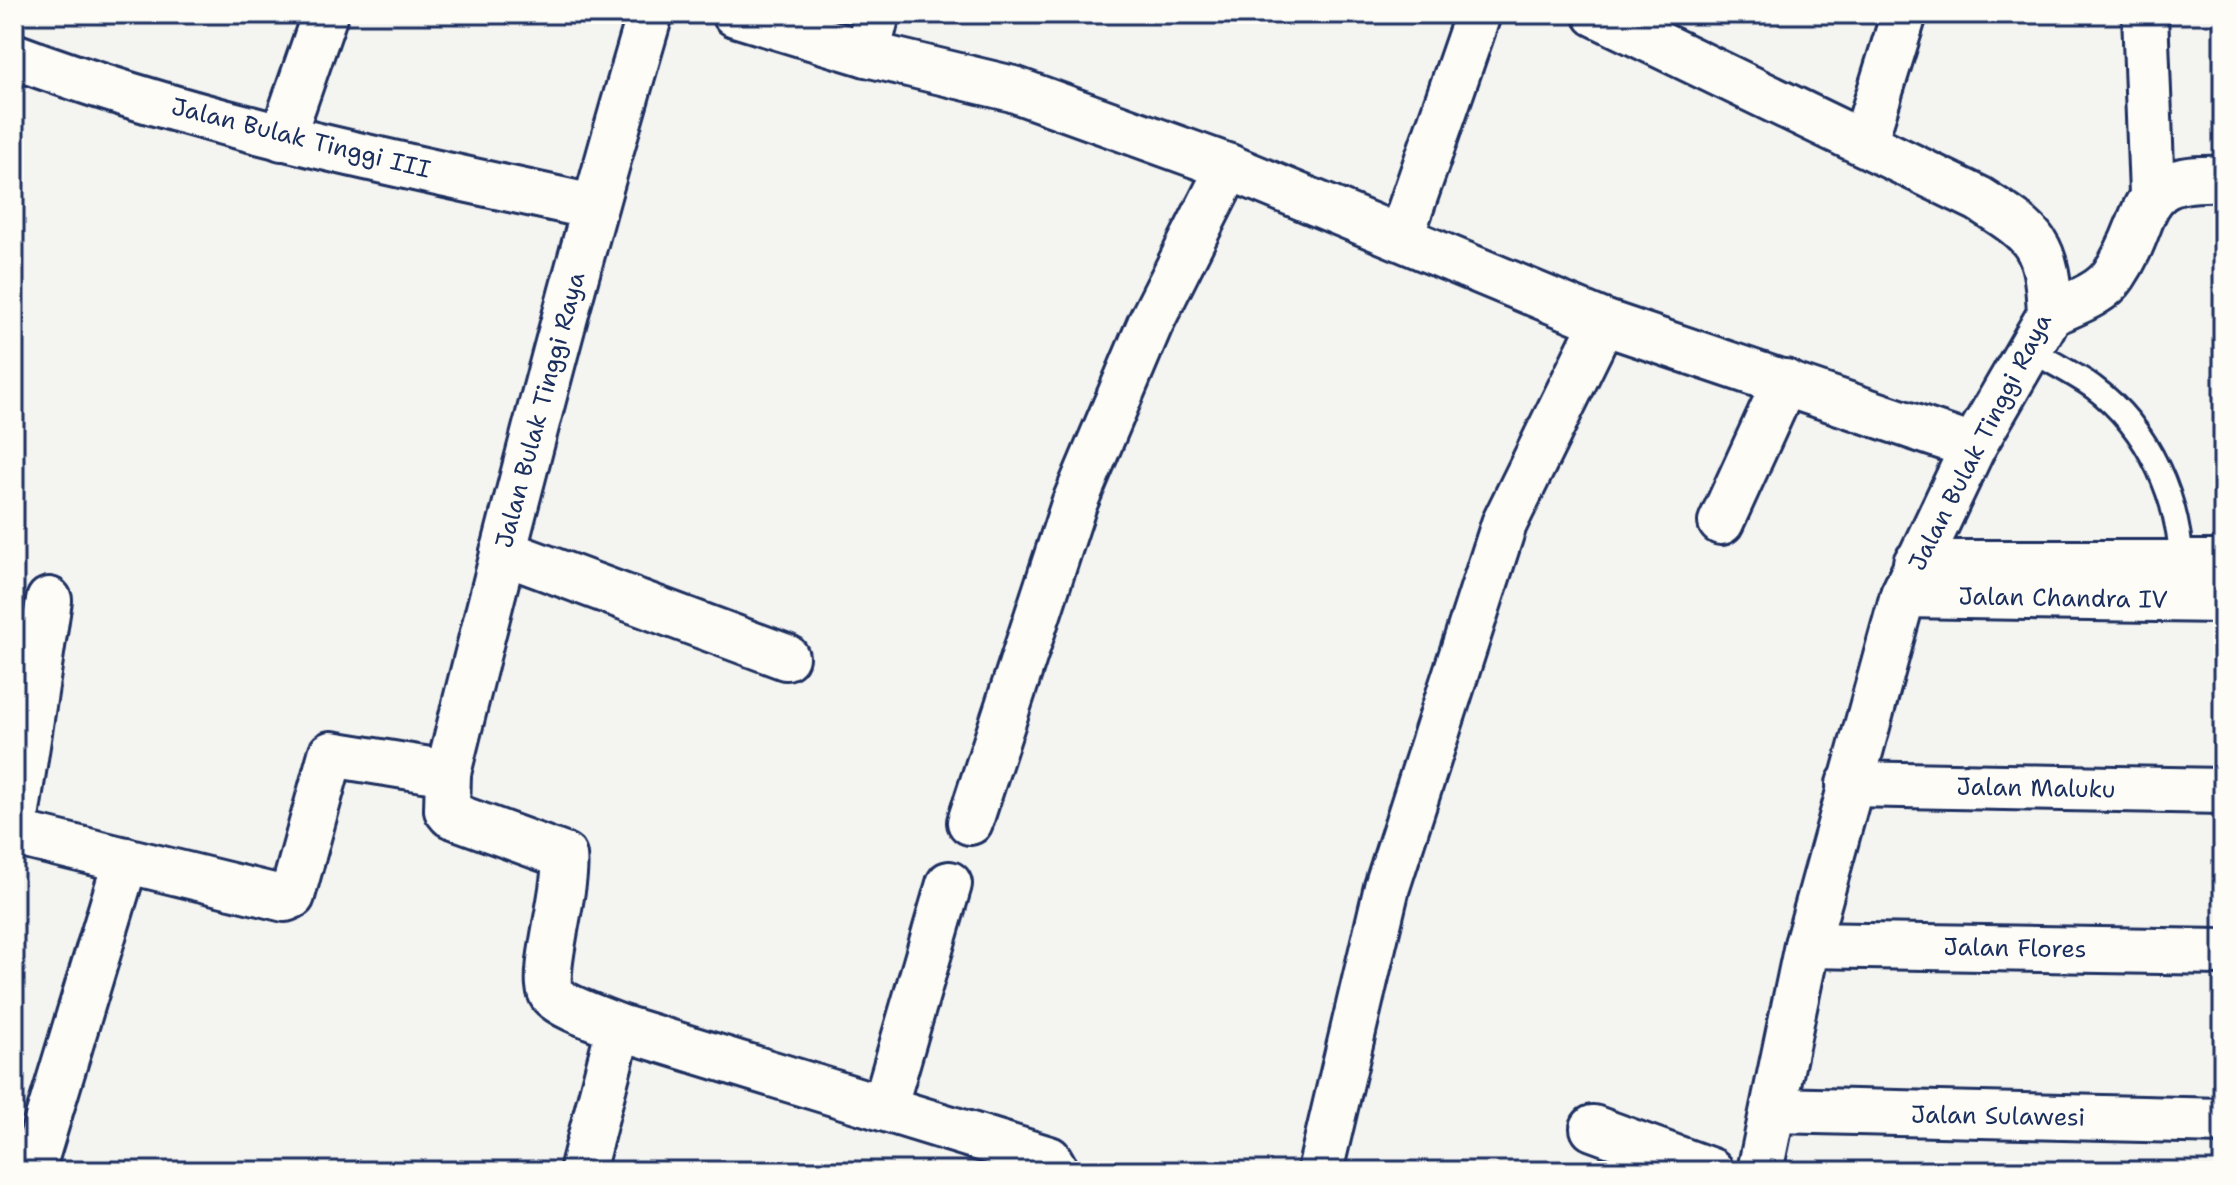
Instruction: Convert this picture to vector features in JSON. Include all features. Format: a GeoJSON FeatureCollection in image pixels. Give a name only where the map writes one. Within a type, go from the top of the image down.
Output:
{"type":"FeatureCollection","features":[{"type":"Feature","properties":{"kind":"street"},"geometry":{"type":"LineString","coordinates":[[282,138],[325,14]]}},
{"type":"Feature","properties":{"kind":"street","name":"Jalan Bulak Tinggi Raya"},"geometry":{"type":"LineString","coordinates":[[448,791],[503,552],[593,207],[650,14]]}},
{"type":"Feature","properties":{"kind":"street"},"geometry":{"type":"LineString","coordinates":[[735,14],[872,34],[1229,167],[1603,322],[1973,447]]}},
{"type":"Feature","properties":{"kind":"street"},"geometry":{"type":"LineString","coordinates":[[1401,236],[1478,14]]}},
{"type":"Feature","properties":{"kind":"street","name":"Jalan Bulak Tinggi Raya"},"geometry":{"type":"LineString","coordinates":[[1596,14],[1979,199],[2023,227],[2041,248],[2040,331],[1973,447],[1910,579],[1849,784],[1807,945],[1760,1171]]}},
{"type":"Feature","properties":{"kind":"street"},"geometry":{"type":"LineString","coordinates":[[1864,143],[1904,14]]}},
{"type":"Feature","properties":{"kind":"street"},"geometry":{"type":"LineString","coordinates":[[2040,331],[2114,277],[2152,194],[2145,14]]}},
{"type":"Feature","properties":{"kind":"street","name":"Jalan Bulak Tinggi III"},"geometry":{"type":"LineString","coordinates":[[14,56],[78,80],[282,138],[593,207]]}},
{"type":"Feature","properties":{"kind":"street"},"geometry":{"type":"LineString","coordinates":[[970,822],[1074,504],[1150,324],[1229,167]]}},
{"type":"Feature","properties":{"kind":"street"},"geometry":{"type":"LineString","coordinates":[[2152,194],[2171,182],[2193,178],[2223,179]]}},
{"type":"Feature","properties":{"kind":"street"},"geometry":{"type":"LineString","coordinates":[[1320,1171],[1387,887],[1504,524],[1603,322]]}},
{"type":"Feature","properties":{"kind":"street"},"geometry":{"type":"LineString","coordinates":[[1721,522],[1785,382]]}},
{"type":"Feature","properties":{"kind":"street"},"geometry":{"type":"LineString","coordinates":[[503,552],[786,657]]}},
{"type":"Feature","properties":{"kind":"street","name":"Jalan Chandra IV"},"geometry":{"type":"LineString","coordinates":[[1910,579],[2203,582]]}},
{"type":"Feature","properties":{"kind":"street"},"geometry":{"type":"LineString","coordinates":[[49,600],[14,832],[290,898],[331,754],[448,791],[451,815],[564,856],[562,900],[548,979],[550,993],[559,1000],[619,1027],[1049,1159],[1056,1171]]}},
{"type":"Feature","properties":{"kind":"street","name":"Jalan Maluku"},"geometry":{"type":"LineString","coordinates":[[1849,784],[2223,791]]}},
{"type":"Feature","properties":{"kind":"street"},"geometry":{"type":"LineString","coordinates":[[32,1171],[126,860]]}},
{"type":"Feature","properties":{"kind":"street"},"geometry":{"type":"LineString","coordinates":[[884,1108],[949,884]]}},
{"type":"Feature","properties":{"kind":"street","name":"Jalan Flores"},"geometry":{"type":"LineString","coordinates":[[1807,945],[2223,952]]}},
{"type":"Feature","properties":{"kind":"street"},"geometry":{"type":"LineString","coordinates":[[582,1171],[619,1027]]}},
{"type":"Feature","properties":{"kind":"street","name":"Jalan Sulawesi"},"geometry":{"type":"LineString","coordinates":[[1774,1110],[2223,1121]]}},
{"type":"Feature","properties":{"kind":"street"},"geometry":{"type":"LineString","coordinates":[[1593,1128],[1711,1171]]}},
{"type":"Feature","properties":{"kind":"lane"},"geometry":{"type":"LineString","coordinates":[[2040,331],[2144,438],[2203,582]]}}]}
